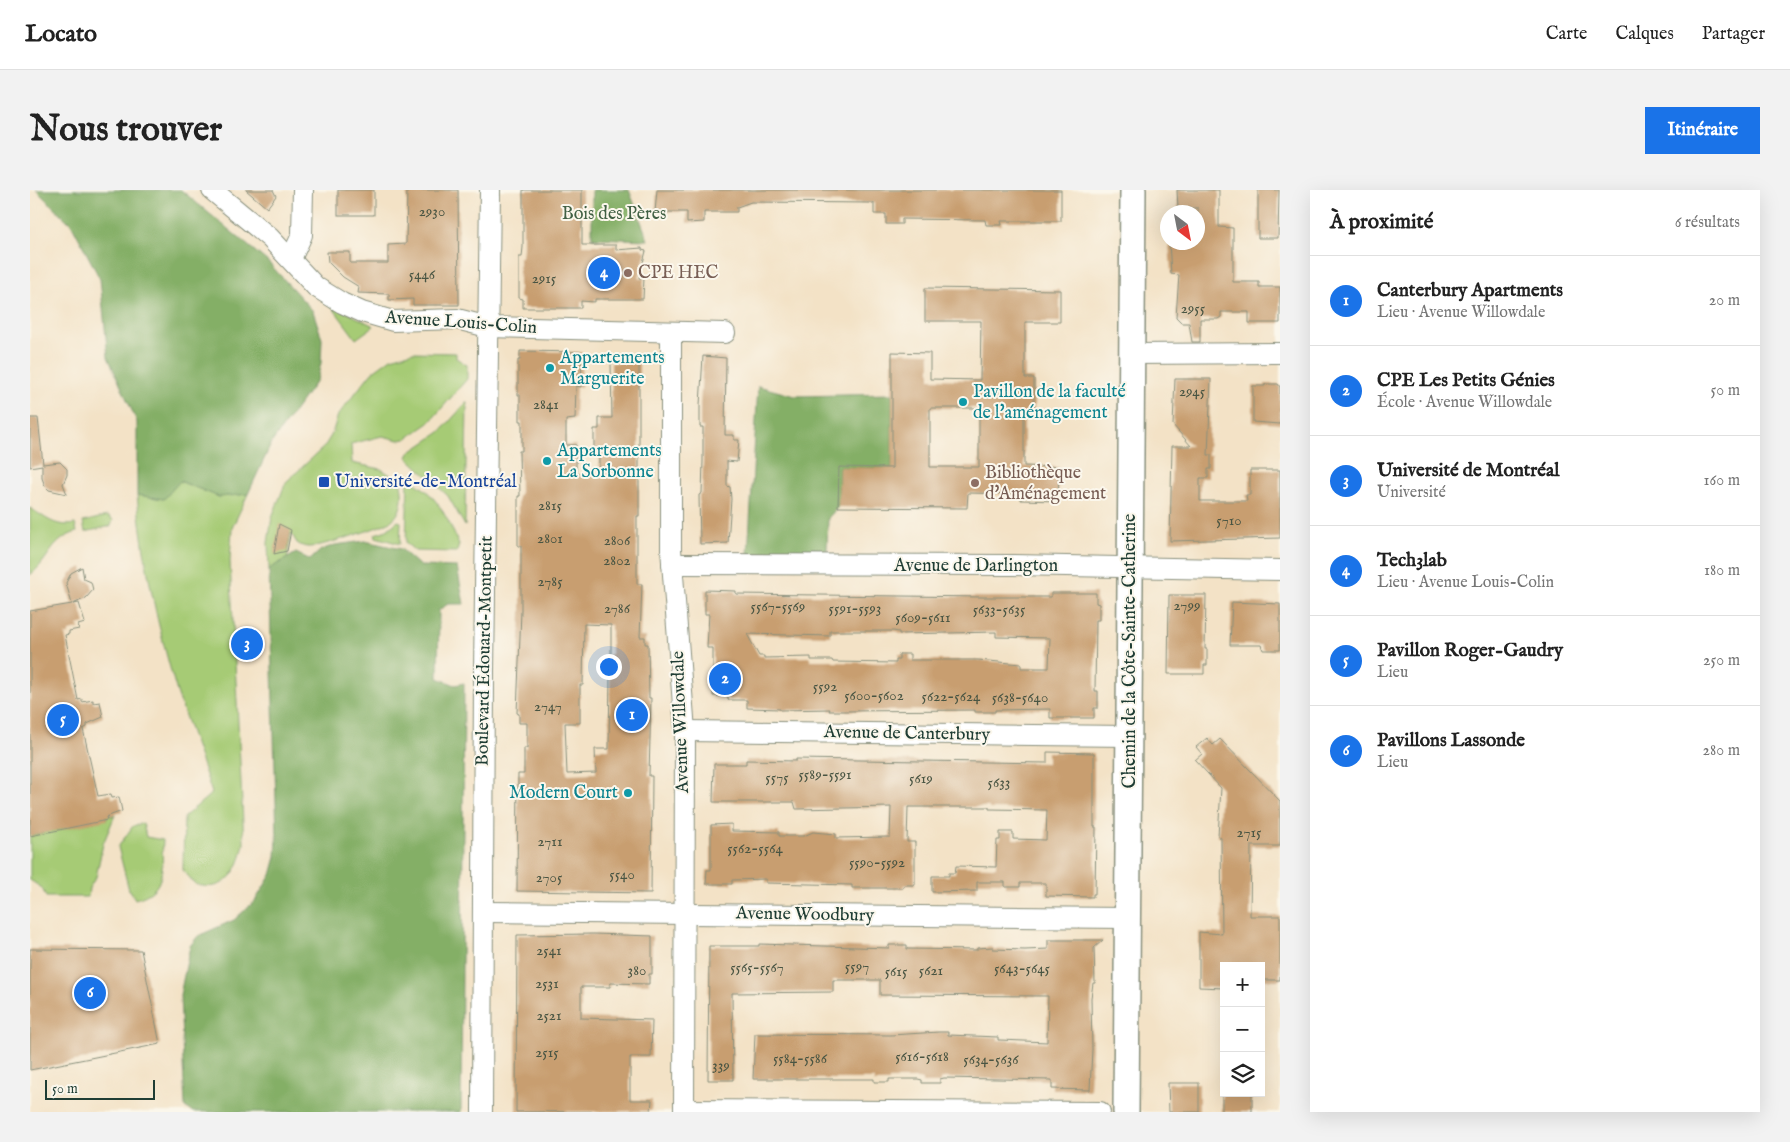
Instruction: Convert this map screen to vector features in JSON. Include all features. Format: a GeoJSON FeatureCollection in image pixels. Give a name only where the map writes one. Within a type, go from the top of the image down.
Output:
{"type":"FeatureCollection","features":[{"type":"Feature","properties":{"kind":"main road","name":"Chemin de la Côte-Sainte-Catherine"},"geometry":{"type":"LineString","coordinates":[[1126,1112],[1133,190]]}},
{"type":"Feature","properties":{"kind":"street","name":"Avenue Louis-Colin"},"geometry":{"type":"LineString","coordinates":[[212,190],[292,259],[316,287],[362,312],[392,322],[457,319],[488,327],[725,332]]}},
{"type":"Feature","properties":{"kind":"street"},"geometry":{"type":"LineString","coordinates":[[292,259],[302,235],[303,190]]}},
{"type":"Feature","properties":{"kind":"street","name":"Boulevard Édouard-Montpetit"},"geometry":{"type":"LineString","coordinates":[[482,1112],[490,190]]}},
{"type":"Feature","properties":{"kind":"street","name":"Avenue Willowdale"},"geometry":{"type":"LineString","coordinates":[[671,332],[672,564],[685,731],[683,913],[684,1111]]}},
{"type":"Feature","properties":{"kind":"street"},"geometry":{"type":"LineString","coordinates":[[1131,354],[1280,353]]}},
{"type":"Feature","properties":{"kind":"street","name":"Avenue de Darlington"},"geometry":{"type":"LineString","coordinates":[[672,564],[1280,570]]}},
{"type":"Feature","properties":{"kind":"street","name":"Avenue de Canterbury"},"geometry":{"type":"LineString","coordinates":[[685,731],[1130,736]]}},
{"type":"Feature","properties":{"kind":"street","name":"Avenue Woodbury"},"geometry":{"type":"LineString","coordinates":[[483,912],[1128,918]]}},
{"type":"Feature","properties":{"kind":"street"},"geometry":{"type":"LineString","coordinates":[[684,1111],[1100,1112]]}},
{"type":"Feature","properties":{"kind":"green space"},"geometry":{"type":"Polygon","coordinates":[[[36,190],[181,190],[268,262],[313,311],[322,339],[321,363],[317,380],[272,442],[248,494],[219,497],[180,481],[164,499],[137,495],[137,422],[108,357],[100,279],[72,225],[36,190]]]}},
{"type":"Feature","properties":{"kind":"green space","name":"Bois des Pères"},"geometry":{"type":"Polygon","coordinates":[[[592,190],[629,190],[648,240],[592,238],[592,190]]]}},
{"type":"Feature","properties":{"kind":"green space"},"geometry":{"type":"Polygon","coordinates":[[[330,304],[374,326],[356,339],[330,304]]]}},
{"type":"Feature","properties":{"kind":"green space"},"geometry":{"type":"Polygon","coordinates":[[[413,352],[456,353],[456,358],[467,365],[467,379],[429,423],[406,439],[399,440],[382,436],[351,444],[352,463],[381,469],[400,481],[402,502],[396,517],[364,532],[314,546],[307,547],[298,544],[291,533],[287,559],[269,569],[268,543],[272,517],[286,482],[324,447],[332,434],[338,415],[372,372],[391,358],[413,352]]]}},
{"type":"Feature","properties":{"kind":"green space"},"geometry":{"type":"Polygon","coordinates":[[[758,386],[795,396],[892,394],[892,468],[839,467],[838,507],[828,518],[827,550],[748,555],[758,386]]]}},
{"type":"Feature","properties":{"kind":"green space"},"geometry":{"type":"Polygon","coordinates":[[[467,402],[465,526],[448,496],[407,457],[409,453],[440,432],[467,402]]]}},
{"type":"Feature","properties":{"kind":"green space"},"geometry":{"type":"Polygon","coordinates":[[[408,480],[426,490],[439,506],[459,544],[457,552],[415,551],[406,543],[408,480]]]}},
{"type":"Feature","properties":{"kind":"green space"},"geometry":{"type":"Polygon","coordinates":[[[179,481],[219,497],[248,494],[232,528],[230,561],[244,843],[235,870],[223,883],[215,886],[195,884],[183,870],[184,817],[212,793],[177,692],[164,644],[147,570],[137,495],[164,499],[179,481]]]}},
{"type":"Feature","properties":{"kind":"green space"},"geometry":{"type":"Polygon","coordinates":[[[30,508],[56,523],[75,524],[77,532],[61,540],[30,575],[30,508]]]}},
{"type":"Feature","properties":{"kind":"green space"},"geometry":{"type":"Polygon","coordinates":[[[107,516],[113,520],[111,526],[85,532],[83,522],[107,516]]]}},
{"type":"Feature","properties":{"kind":"green space"},"geometry":{"type":"Polygon","coordinates":[[[398,521],[401,522],[400,544],[376,537],[375,534],[387,530],[398,521]]]}},
{"type":"Feature","properties":{"kind":"green space"},"geometry":{"type":"Polygon","coordinates":[[[365,541],[401,549],[420,566],[457,567],[464,604],[448,604],[439,610],[438,678],[455,685],[464,683],[461,1112],[193,1112],[185,1107],[180,995],[190,946],[198,936],[234,920],[255,901],[271,875],[276,857],[269,569],[296,553],[310,560],[321,550],[335,545],[365,541]]]}},
{"type":"Feature","properties":{"kind":"green space"},"geometry":{"type":"Polygon","coordinates":[[[115,815],[103,844],[96,877],[89,888],[88,897],[46,897],[42,888],[30,880],[30,836],[107,819],[106,817],[115,815]]]}},
{"type":"Feature","properties":{"kind":"green space"},"geometry":{"type":"Polygon","coordinates":[[[143,823],[146,837],[163,840],[162,869],[158,884],[153,890],[135,899],[129,890],[118,847],[133,826],[143,823]]]}},
{"type":"Feature","properties":{"kind":"building"},"geometry":{"type":"Polygon","coordinates":[[[246,190],[273,190],[276,196],[267,208],[246,190]]]}},
{"type":"Feature","properties":{"kind":"building"},"geometry":{"type":"Polygon","coordinates":[[[338,190],[374,190],[374,215],[338,215],[338,190]]]}},
{"type":"Feature","properties":{"kind":"building"},"geometry":{"type":"Polygon","coordinates":[[[407,190],[458,190],[459,305],[413,305],[413,299],[389,300],[389,294],[358,293],[359,287],[343,277],[328,262],[327,252],[350,252],[350,263],[388,263],[388,245],[406,244],[407,190]]]}},
{"type":"Feature","properties":{"kind":"building"},"geometry":{"type":"Polygon","coordinates":[[[523,190],[582,190],[582,245],[616,245],[616,250],[642,248],[642,250],[646,251],[639,278],[644,278],[643,299],[595,299],[595,302],[581,301],[581,308],[523,308],[523,299],[519,298],[519,257],[522,257],[523,247],[523,190]]]}},
{"type":"Feature","properties":{"kind":"building"},"geometry":{"type":"Polygon","coordinates":[[[657,190],[1061,190],[1061,221],[1001,221],[1002,225],[986,225],[985,220],[902,219],[902,224],[886,224],[886,214],[874,214],[874,203],[751,202],[737,207],[737,212],[704,212],[704,222],[687,223],[687,212],[655,212],[657,190]]]}},
{"type":"Feature","properties":{"kind":"building"},"geometry":{"type":"Polygon","coordinates":[[[1177,190],[1219,190],[1219,227],[1233,228],[1233,282],[1259,282],[1259,287],[1280,287],[1280,323],[1249,323],[1249,312],[1221,312],[1221,317],[1218,319],[1200,319],[1200,342],[1192,342],[1189,323],[1182,323],[1176,317],[1179,275],[1171,274],[1170,250],[1205,250],[1205,205],[1178,205],[1177,190]]]}},
{"type":"Feature","properties":{"kind":"building"},"geometry":{"type":"Polygon","coordinates":[[[1258,190],[1279,190],[1278,238],[1258,238],[1258,190]]]}},
{"type":"Feature","properties":{"kind":"building","name":"Pavillon de la faculté de l'aménagement"},"geometry":{"type":"Polygon","coordinates":[[[925,288],[1060,290],[1060,322],[1025,322],[1025,378],[1034,378],[1034,412],[1024,412],[1024,466],[1059,467],[1058,501],[1021,500],[1021,494],[968,493],[967,508],[838,507],[839,467],[892,468],[892,352],[930,353],[930,379],[980,380],[981,321],[925,321],[925,288]],[[930,408],[930,467],[979,467],[979,408],[930,408]]]}},
{"type":"Feature","properties":{"kind":"building"},"geometry":{"type":"Polygon","coordinates":[[[520,351],[582,352],[581,387],[576,386],[575,419],[566,420],[566,445],[576,445],[576,474],[599,474],[599,448],[594,448],[594,429],[599,429],[599,418],[612,418],[611,363],[624,362],[624,357],[639,357],[637,584],[642,584],[640,637],[645,637],[645,644],[648,644],[649,698],[651,698],[649,776],[652,776],[651,893],[517,891],[518,774],[524,774],[524,748],[527,748],[527,723],[519,723],[519,714],[517,713],[521,611],[521,546],[518,546],[519,451],[522,451],[522,421],[520,421],[520,395],[518,395],[518,360],[520,360],[520,351]],[[584,624],[583,685],[580,685],[580,723],[565,723],[567,774],[596,773],[595,749],[609,749],[610,671],[608,671],[608,655],[611,654],[611,625],[584,624]]]}},
{"type":"Feature","properties":{"kind":"building"},"geometry":{"type":"Polygon","coordinates":[[[703,356],[726,358],[725,435],[734,435],[734,440],[739,440],[737,462],[727,461],[727,486],[730,487],[731,499],[728,543],[700,544],[699,495],[702,493],[703,427],[700,427],[700,405],[703,356]]]}},
{"type":"Feature","properties":{"kind":"building"},"geometry":{"type":"Polygon","coordinates":[[[1175,379],[1211,379],[1208,455],[1211,455],[1211,469],[1208,469],[1208,478],[1200,478],[1200,501],[1247,501],[1246,495],[1250,495],[1250,470],[1280,470],[1280,538],[1170,541],[1172,446],[1191,446],[1173,425],[1175,379]]]}},
{"type":"Feature","properties":{"kind":"building"},"geometry":{"type":"Polygon","coordinates":[[[1265,384],[1278,384],[1280,387],[1280,424],[1253,422],[1253,386],[1265,386],[1265,384]]]}},
{"type":"Feature","properties":{"kind":"building"},"geometry":{"type":"Polygon","coordinates":[[[30,418],[38,418],[43,464],[60,462],[67,469],[67,475],[63,484],[67,494],[49,490],[45,486],[42,478],[42,465],[30,467],[30,418]]]}},
{"type":"Feature","properties":{"kind":"building"},"geometry":{"type":"Polygon","coordinates":[[[279,524],[291,530],[287,551],[274,554],[279,524]]]}},
{"type":"Feature","properties":{"kind":"building"},"geometry":{"type":"Polygon","coordinates":[[[82,567],[84,579],[91,582],[93,590],[86,598],[73,604],[79,603],[85,623],[78,625],[79,629],[69,631],[69,634],[65,635],[78,700],[82,699],[82,702],[93,700],[93,703],[100,702],[103,717],[87,724],[87,727],[83,729],[98,796],[111,794],[112,798],[119,797],[122,811],[106,817],[107,820],[30,836],[30,611],[72,604],[66,583],[71,573],[82,567]]]}},
{"type":"Feature","properties":{"kind":"building"},"geometry":{"type":"Polygon","coordinates":[[[705,590],[736,591],[736,594],[982,597],[1051,597],[1051,593],[1096,593],[1096,603],[1099,604],[1099,620],[1096,620],[1095,691],[1098,691],[1098,708],[1094,708],[1094,718],[1050,718],[1050,709],[975,712],[975,710],[829,711],[830,709],[780,710],[747,708],[747,700],[728,700],[728,696],[713,696],[713,648],[707,648],[709,614],[705,614],[705,590]],[[830,631],[830,636],[747,634],[759,656],[764,656],[764,658],[811,657],[811,660],[832,660],[833,662],[896,663],[896,660],[899,660],[899,654],[910,654],[910,660],[978,660],[1021,664],[1021,668],[1049,668],[1050,638],[996,637],[996,632],[899,634],[899,632],[830,631]]]}},
{"type":"Feature","properties":{"kind":"building"},"geometry":{"type":"Polygon","coordinates":[[[1169,595],[1206,595],[1205,649],[1207,649],[1207,665],[1204,665],[1204,674],[1168,674],[1169,595]]]}},
{"type":"Feature","properties":{"kind":"building"},"geometry":{"type":"Polygon","coordinates":[[[1232,602],[1280,604],[1280,650],[1263,650],[1261,645],[1230,645],[1232,602]]]}},
{"type":"Feature","properties":{"kind":"building"},"geometry":{"type":"Polygon","coordinates":[[[1207,738],[1213,745],[1220,739],[1280,801],[1280,846],[1251,846],[1250,916],[1280,916],[1280,980],[1265,980],[1265,962],[1220,962],[1220,988],[1199,987],[1199,932],[1222,934],[1221,838],[1218,836],[1221,788],[1195,760],[1202,754],[1196,747],[1207,738]]]}},
{"type":"Feature","properties":{"kind":"building"},"geometry":{"type":"Polygon","coordinates":[[[1047,752],[1094,753],[1094,827],[1096,827],[1095,894],[1093,894],[1093,897],[1046,896],[1046,883],[1020,883],[1020,887],[1005,887],[1005,882],[977,882],[977,891],[932,892],[932,876],[949,876],[949,873],[955,873],[956,866],[996,867],[997,840],[1000,840],[1000,832],[1013,832],[1013,839],[1046,840],[1047,810],[989,809],[989,807],[908,807],[907,842],[915,842],[915,885],[904,885],[903,888],[852,888],[852,885],[766,883],[766,879],[732,880],[732,884],[706,884],[707,870],[711,870],[711,825],[732,824],[732,831],[779,832],[779,836],[804,836],[813,832],[836,834],[836,838],[890,837],[891,807],[796,809],[794,802],[713,802],[714,764],[746,764],[746,760],[796,761],[796,759],[1047,763],[1047,752]]]}},
{"type":"Feature","properties":{"kind":"building"},"geometry":{"type":"Polygon","coordinates":[[[594,934],[652,936],[652,974],[649,974],[649,984],[610,983],[610,987],[581,987],[581,1018],[652,1020],[651,1057],[630,1057],[630,1100],[652,1100],[651,1111],[516,1112],[517,935],[594,934]]]}},
{"type":"Feature","properties":{"kind":"building"},"geometry":{"type":"Polygon","coordinates":[[[1048,940],[1103,940],[1094,948],[1095,983],[1093,983],[1091,998],[1092,1049],[1090,1090],[1052,1089],[1052,1080],[944,1078],[940,1079],[940,1083],[922,1083],[922,1080],[918,1079],[889,1079],[889,1082],[874,1082],[874,1079],[753,1079],[755,1034],[891,1035],[948,1032],[948,1035],[998,1037],[998,1040],[1047,1042],[1048,996],[880,995],[880,980],[833,980],[833,992],[732,993],[733,1080],[708,1080],[709,946],[759,946],[759,944],[889,948],[889,945],[907,945],[907,949],[977,950],[977,948],[993,947],[993,949],[1025,950],[1048,949],[1048,940]]]}},
{"type":"Feature","properties":{"kind":"building"},"geometry":{"type":"Polygon","coordinates":[[[30,949],[141,950],[160,1044],[30,1070],[30,949]]]}},
{"type":"Feature","properties":{"kind":"building"},"geometry":{"type":"Polygon","coordinates":[[[1168,1083],[1199,1083],[1199,1112],[1169,1112],[1168,1083]]]}},
{"type":"Feature","properties":{"kind":"building"},"geometry":{"type":"Polygon","coordinates":[[[1222,1097],[1252,1097],[1252,1112],[1222,1112],[1222,1097]]]}},
{"type":"Feature","properties":{"kind":"place","name":"Tech3lab"},"geometry":{"type":"Point","coordinates":[604,273]}},
{"type":"Feature","properties":{"kind":"place","name":"CPE HEC"},"geometry":{"type":"Point","coordinates":[628,273]}},
{"type":"Feature","properties":{"kind":"place","name":"Appartements Marguerite"},"geometry":{"type":"Point","coordinates":[550,368]}},
{"type":"Feature","properties":{"kind":"place","name":"Pavillon de la faculté de l'aménagement"},"geometry":{"type":"Point","coordinates":[963,402]}},
{"type":"Feature","properties":{"kind":"place","name":"Appartements La Sorbonne"},"geometry":{"type":"Point","coordinates":[547,461]}},
{"type":"Feature","properties":{"kind":"place","name":"Université-de-Montréal"},"geometry":{"type":"Point","coordinates":[324,482]}},
{"type":"Feature","properties":{"kind":"place","name":"Bibliothèque d'Aménagement"},"geometry":{"type":"Point","coordinates":[975,483]}},
{"type":"Feature","properties":{"kind":"place","name":"Université de Montréal"},"geometry":{"type":"Point","coordinates":[247,644]}},
{"type":"Feature","properties":{"kind":"place","name":"CPE Les Petits Génies"},"geometry":{"type":"Point","coordinates":[725,679]}},
{"type":"Feature","properties":{"kind":"place","name":"Canterbury Apartments"},"geometry":{"type":"Point","coordinates":[632,715]}},
{"type":"Feature","properties":{"kind":"place","name":"Pavillon Roger-Gaudry"},"geometry":{"type":"Point","coordinates":[63,720]}},
{"type":"Feature","properties":{"kind":"place","name":"Modern Court"},"geometry":{"type":"Point","coordinates":[628,793]}},
{"type":"Feature","properties":{"kind":"place","name":"Pavillons Lassonde"},"geometry":{"type":"Point","coordinates":[90,993]}}]}
